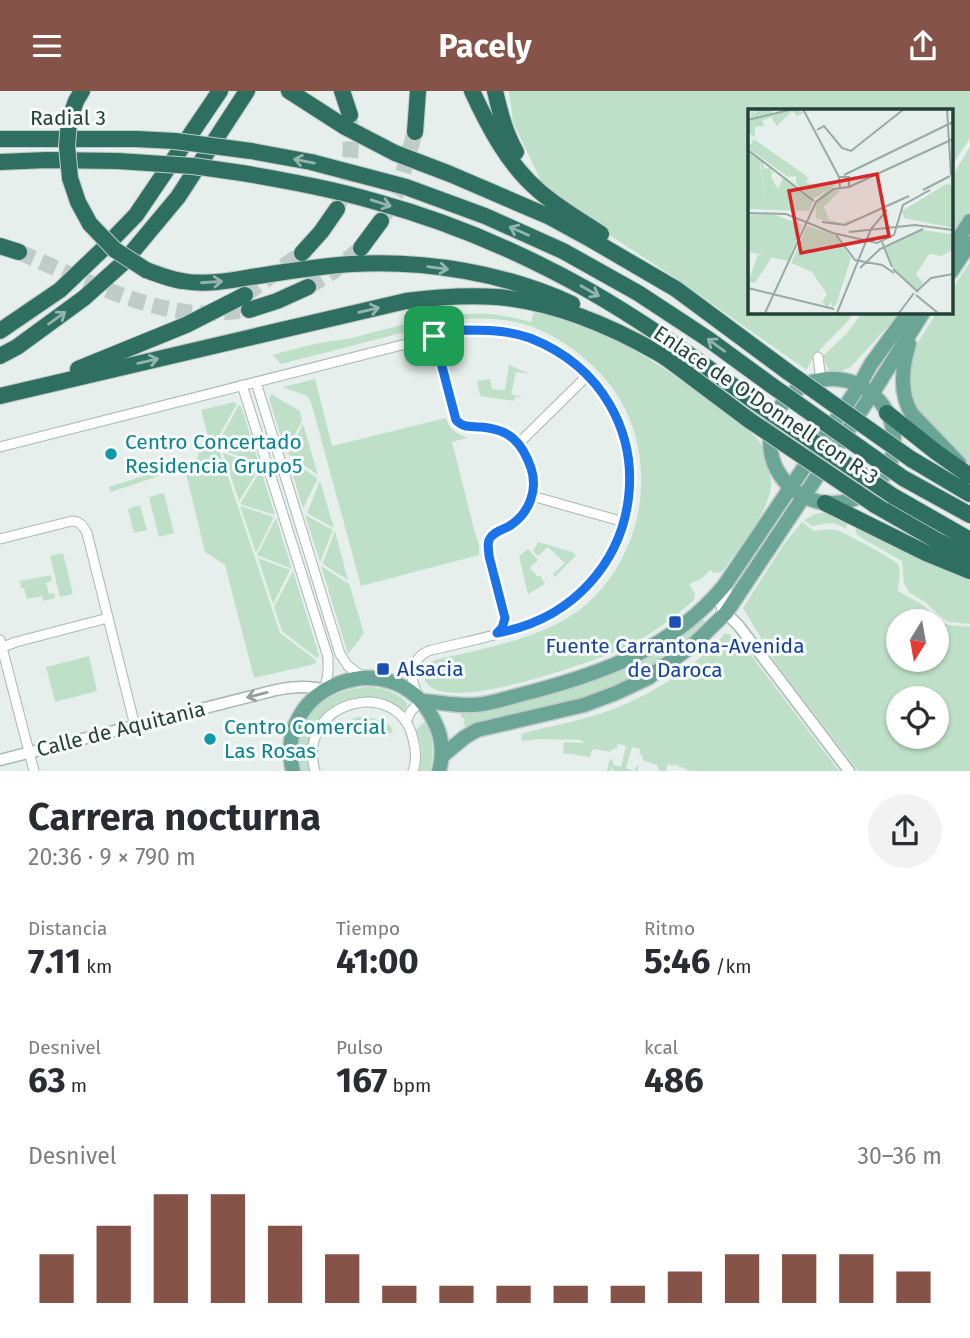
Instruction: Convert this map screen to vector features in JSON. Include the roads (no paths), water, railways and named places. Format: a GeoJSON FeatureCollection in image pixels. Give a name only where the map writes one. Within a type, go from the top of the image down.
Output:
{"type":"FeatureCollection","features":[{"type":"Feature","properties":{"kind":"highway"},"geometry":{"type":"LineString","coordinates":[[74,91],[67,146],[70,178],[78,202],[89,224],[115,250],[146,270],[181,281],[201,283],[351,264],[414,265],[461,271],[523,286],[565,301],[625,330],[660,354]]}},
{"type":"Feature","properties":{"kind":"highway"},"geometry":{"type":"LineString","coordinates":[[69,121],[82,91]]}},
{"type":"Feature","properties":{"kind":"highway"},"geometry":{"type":"LineString","coordinates":[[0,331],[60,290],[136,215],[220,91]]}},
{"type":"Feature","properties":{"kind":"highway"},"geometry":{"type":"LineString","coordinates":[[0,356],[17,347],[84,298],[122,263],[178,197],[247,91]]}},
{"type":"Feature","properties":{"kind":"highway","name":"Enlace de O'Donnell con R-3"},"geometry":{"type":"LineString","coordinates":[[289,91],[345,127],[395,153],[550,217],[676,289],[911,459],[970,494]]}},
{"type":"Feature","properties":{"kind":"highway"},"geometry":{"type":"LineString","coordinates":[[342,91],[350,115]]}},
{"type":"Feature","properties":{"kind":"highway"},"geometry":{"type":"LineString","coordinates":[[415,132],[418,91]]}},
{"type":"Feature","properties":{"kind":"highway"},"geometry":{"type":"LineString","coordinates":[[472,91],[487,124],[512,161],[537,189],[646,263],[676,289]]}},
{"type":"Feature","properties":{"kind":"highway"},"geometry":{"type":"LineString","coordinates":[[495,91],[509,140],[523,165],[562,208]]}},
{"type":"Feature","properties":{"kind":"highway","name":"Radial 3"},"geometry":{"type":"LineString","coordinates":[[0,139],[136,139],[251,151],[311,162],[406,187],[485,216],[563,251],[638,293],[708,339],[903,478],[970,515]]}},
{"type":"Feature","properties":{"kind":"highway","name":"Radial 3"},"geometry":{"type":"LineString","coordinates":[[0,162],[71,160],[184,165],[310,185],[379,202],[439,222],[512,252],[587,289],[694,356],[755,402],[892,496],[970,540]]}},
{"type":"Feature","properties":{"kind":"highway"},"geometry":{"type":"LineString","coordinates":[[302,253],[337,209]]}},
{"type":"Feature","properties":{"kind":"highway"},"geometry":{"type":"LineString","coordinates":[[361,248],[381,221]]}},
{"type":"Feature","properties":{"kind":"highway"},"geometry":{"type":"LineString","coordinates":[[0,246],[19,252]]}},
{"type":"Feature","properties":{"kind":"highway"},"geometry":{"type":"LineString","coordinates":[[5,394],[89,365],[247,302],[277,301],[308,287]]}},
{"type":"Feature","properties":{"kind":"highway","name":"Enlace de O'Donnell con R-3"},"geometry":{"type":"LineString","coordinates":[[5,394],[406,301],[443,297],[498,297],[572,313],[660,354],[749,420],[875,505],[970,557]]}},
{"type":"Feature","properties":{"kind":"highway"},"geometry":{"type":"LineString","coordinates":[[887,413],[936,453],[970,475]]}},
{"type":"Feature","properties":{"kind":"highway"},"geometry":{"type":"LineString","coordinates":[[825,503],[926,553],[970,571]]}},
{"type":"Feature","properties":{"kind":"main road"},"geometry":{"type":"LineString","coordinates":[[953,247],[970,221]]}},
{"type":"Feature","properties":{"kind":"main road"},"geometry":{"type":"LineString","coordinates":[[953,269],[970,243]]}},
{"type":"Feature","properties":{"kind":"main road"},"geometry":{"type":"LineString","coordinates":[[442,756],[477,730],[584,705],[616,693],[648,678],[693,646],[726,613],[804,496],[866,390],[871,364],[909,313]]}},
{"type":"Feature","properties":{"kind":"main road"},"geometry":{"type":"LineString","coordinates":[[420,700],[459,705],[492,702],[603,670],[661,642],[701,611],[724,586],[790,487],[923,313]]}},
{"type":"Feature","properties":{"kind":"main road"},"geometry":{"type":"LineString","coordinates":[[914,328],[905,354],[903,375],[903,394],[908,408],[970,475]]}},
{"type":"Feature","properties":{"kind":"main road"},"geometry":{"type":"LineString","coordinates":[[771,546],[803,511],[819,504],[855,499],[880,481],[890,466],[894,431],[887,413],[881,403],[866,390],[839,380],[821,380],[804,386],[789,397],[773,422],[770,440],[772,459],[790,487],[804,496],[825,503]]}},
{"type":"Feature","properties":{"kind":"main road"},"geometry":{"type":"LineString","coordinates":[[293,771],[290,753],[294,728],[306,706],[324,690],[363,677],[402,686],[428,709],[441,739],[439,771]]}},
{"type":"Feature","properties":{"kind":"street"},"geometry":{"type":"LineString","coordinates":[[0,447],[461,330],[490,330],[528,338],[558,352],[587,376],[608,402],[621,430],[628,460],[630,487],[624,522],[616,545],[592,582],[559,610],[527,626],[420,655],[415,661],[412,680],[420,700],[411,711],[407,722]]}},
{"type":"Feature","properties":{"kind":"street"},"geometry":{"type":"LineString","coordinates":[[434,336],[456,420],[460,425],[468,427],[491,428],[519,443],[533,474],[532,496],[519,518],[511,526],[494,534],[488,546],[505,618],[510,623],[527,626]]}},
{"type":"Feature","properties":{"kind":"street"},"geometry":{"type":"LineString","coordinates":[[818,357],[821,380]]}},
{"type":"Feature","properties":{"kind":"street"},"geometry":{"type":"LineString","coordinates":[[519,443],[587,376]]}},
{"type":"Feature","properties":{"kind":"street"},"geometry":{"type":"LineString","coordinates":[[256,382],[340,654],[348,666],[363,677]]}},
{"type":"Feature","properties":{"kind":"street"},"geometry":{"type":"LineString","coordinates":[[242,385],[328,657],[324,690]]}},
{"type":"Feature","properties":{"kind":"street"},"geometry":{"type":"LineString","coordinates":[[532,496],[624,522]]}},
{"type":"Feature","properties":{"kind":"street"},"geometry":{"type":"LineString","coordinates":[[0,539],[72,521],[84,526],[135,726]]}},
{"type":"Feature","properties":{"kind":"street"},"geometry":{"type":"LineString","coordinates":[[754,543],[748,560],[720,600],[720,606],[739,626],[849,771]]}},
{"type":"Feature","properties":{"kind":"street"},"geometry":{"type":"LineString","coordinates":[[34,771],[1,645],[108,618]]}},
{"type":"Feature","properties":{"kind":"street"},"geometry":{"type":"LineString","coordinates":[[497,633],[505,618]]}},
{"type":"Feature","properties":{"kind":"street","name":"Calle de Aquitania"},"geometry":{"type":"LineString","coordinates":[[0,760],[279,689],[302,687],[324,690]]}},
{"type":"Feature","properties":{"kind":"street"},"geometry":{"type":"LineString","coordinates":[[315,771],[313,751],[317,734],[329,717],[342,707],[365,702],[378,703],[407,722],[416,752],[413,771]]}},
{"type":"Feature","properties":{"kind":"tunnel"},"geometry":{"type":"LineString","coordinates":[[339,204],[350,162],[350,119]]}},
{"type":"Feature","properties":{"kind":"tunnel"},"geometry":{"type":"LineString","coordinates":[[384,216],[398,190],[415,132]]}},
{"type":"Feature","properties":{"kind":"tunnel"},"geometry":{"type":"LineString","coordinates":[[308,287],[334,271],[361,248]]}},
{"type":"Feature","properties":{"kind":"tunnel"},"geometry":{"type":"LineString","coordinates":[[19,252],[100,287],[163,308],[201,313],[249,310]]}},
{"type":"Feature","properties":{"kind":"tunnel"},"geometry":{"type":"LineString","coordinates":[[245,295],[302,253]]}},
{"type":"Feature","properties":{"kind":"place","name":"Centro Concertado Residencia Grupo5"},"geometry":{"type":"Point","coordinates":[111,454]}},
{"type":"Feature","properties":{"kind":"place","name":"Fuente Carrantona-Avenida de Daroca"},"geometry":{"type":"Point","coordinates":[675,622]}},
{"type":"Feature","properties":{"kind":"place","name":"Alsacia"},"geometry":{"type":"Point","coordinates":[383,669]}},
{"type":"Feature","properties":{"kind":"place","name":"Centro Comercial Las Rosas"},"geometry":{"type":"Point","coordinates":[210,739]}}]}
